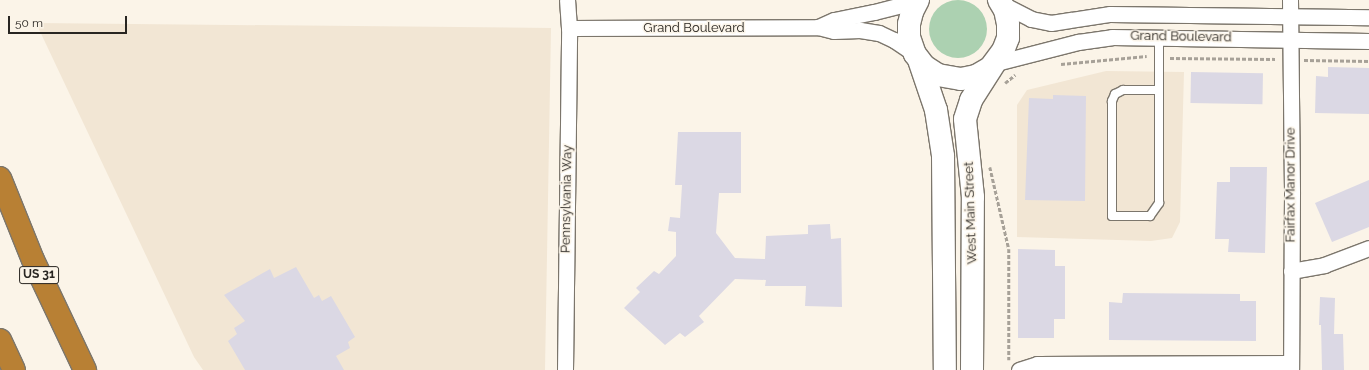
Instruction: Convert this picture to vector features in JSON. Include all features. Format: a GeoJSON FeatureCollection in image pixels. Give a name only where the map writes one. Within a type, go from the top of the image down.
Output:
{"type":"FeatureCollection","features":[{"type":"Feature","properties":{"kind":"highway","name":"US 31"},"geometry":{"type":"LineString","coordinates":[[0,178],[39,275],[85,370]]}},
{"type":"Feature","properties":{"kind":"highway"},"geometry":{"type":"LineString","coordinates":[[0,340],[14,370]]}},
{"type":"Feature","properties":{"kind":"main road","name":"West Main Street"},"geometry":{"type":"LineString","coordinates":[[918,0],[912,12],[909,24],[909,37],[936,110],[942,148],[946,370]]}},
{"type":"Feature","properties":{"kind":"main road","name":"West Main Street"},"geometry":{"type":"LineString","coordinates":[[972,370],[972,191],[965,118],[970,100],[1004,51],[1008,38],[1008,24],[1000,1]]}},
{"type":"Feature","properties":{"kind":"main road"},"geometry":{"type":"LineString","coordinates":[[917,57],[938,75],[953,79],[976,76],[995,64]]}},
{"type":"Feature","properties":{"kind":"street","name":"Pennsylvania Way"},"geometry":{"type":"LineString","coordinates":[[565,370],[569,28],[568,0]]}},
{"type":"Feature","properties":{"kind":"street","name":"Grand Boulevard"},"geometry":{"type":"LineString","coordinates":[[818,27],[834,20],[874,12],[918,0]]}},
{"type":"Feature","properties":{"kind":"street","name":"Fairfax Manor Drive"},"geometry":{"type":"LineString","coordinates":[[1290,0],[1289,59],[1292,194],[1291,366]]}},
{"type":"Feature","properties":{"kind":"street","name":"Grand Boulevard"},"geometry":{"type":"LineString","coordinates":[[1000,1],[1031,19],[1051,23],[1110,14],[1369,17]]}},
{"type":"Feature","properties":{"kind":"street","name":"Grand Boulevard"},"geometry":{"type":"LineString","coordinates":[[569,28],[818,27],[834,31],[860,30],[879,33],[894,40],[917,57]]}},
{"type":"Feature","properties":{"kind":"street","name":"Grand Boulevard"},"geometry":{"type":"LineString","coordinates":[[995,64],[1039,51],[1098,39],[1159,36],[1369,41]]}},
{"type":"Feature","properties":{"kind":"street"},"geometry":{"type":"LineString","coordinates":[[1291,271],[1324,265],[1369,248]]}},
{"type":"Feature","properties":{"kind":"street"},"geometry":{"type":"LineString","coordinates":[[1014,368],[1037,364],[1291,366]]}},
{"type":"Feature","properties":{"kind":"lane"},"geometry":{"type":"LineString","coordinates":[[1158,90],[1123,90],[1115,94],[1112,101],[1112,216],[1150,216],[1158,204],[1159,36]]}},
{"type":"Feature","properties":{"kind":"path"},"geometry":{"type":"LineString","coordinates":[[1058,64],[1137,56],[1369,61]]}},
{"type":"Feature","properties":{"kind":"path"},"geometry":{"type":"LineString","coordinates":[[1003,85],[1018,74]]}},
{"type":"Feature","properties":{"kind":"path"},"geometry":{"type":"LineString","coordinates":[[990,165],[1009,249],[1014,368]]}},
{"type":"Feature","properties":{"kind":"shaded area"},"geometry":{"type":"Polygon","coordinates":[[[36,23],[551,28],[545,370],[203,370],[194,357],[36,23]]]}},
{"type":"Feature","properties":{"kind":"shaded area"},"geometry":{"type":"Polygon","coordinates":[[[1106,71],[1184,72],[1180,222],[1172,238],[1151,241],[1017,237],[1017,105],[1027,90],[1106,71]]]}},
{"type":"Feature","properties":{"kind":"green space"},"geometry":{"type":"Polygon","coordinates":[[[952,0],[964,0],[979,8],[987,23],[987,35],[979,50],[964,58],[952,58],[937,50],[929,35],[929,23],[937,8],[952,0]]]}},
{"type":"Feature","properties":{"kind":"building"},"geometry":{"type":"Polygon","coordinates":[[[1328,67],[1369,68],[1369,114],[1315,113],[1316,76],[1328,77],[1328,67]]]}},
{"type":"Feature","properties":{"kind":"building"},"geometry":{"type":"Polygon","coordinates":[[[1191,72],[1263,73],[1262,104],[1190,103],[1191,72]]]}},
{"type":"Feature","properties":{"kind":"building"},"geometry":{"type":"Polygon","coordinates":[[[1053,95],[1086,96],[1085,201],[1025,200],[1029,98],[1053,99],[1053,95]]]}},
{"type":"Feature","properties":{"kind":"building"},"geometry":{"type":"Polygon","coordinates":[[[678,132],[741,132],[741,193],[719,193],[716,233],[735,258],[765,259],[766,236],[808,234],[808,225],[830,224],[831,239],[841,238],[842,307],[805,306],[806,286],[765,286],[766,280],[735,279],[699,316],[704,322],[685,337],[680,333],[665,345],[624,308],[640,292],[636,288],[654,271],[659,274],[676,256],[676,232],[668,231],[670,217],[680,218],[682,185],[675,185],[678,132]]]}},
{"type":"Feature","properties":{"kind":"building"},"geometry":{"type":"Polygon","coordinates":[[[1230,167],[1267,167],[1265,253],[1228,252],[1229,239],[1215,239],[1217,182],[1230,182],[1230,167]]]}},
{"type":"Feature","properties":{"kind":"building"},"geometry":{"type":"Polygon","coordinates":[[[1369,180],[1369,227],[1332,242],[1315,203],[1369,180]]]}},
{"type":"Feature","properties":{"kind":"building"},"geometry":{"type":"Polygon","coordinates":[[[1018,249],[1055,250],[1055,266],[1065,266],[1065,319],[1054,319],[1054,338],[1018,338],[1018,249]]]}},
{"type":"Feature","properties":{"kind":"building"},"geometry":{"type":"Polygon","coordinates":[[[296,267],[314,298],[319,295],[322,301],[331,296],[355,337],[348,342],[350,348],[336,356],[344,370],[245,370],[228,341],[237,334],[234,328],[245,321],[224,295],[270,269],[274,278],[296,267]]]}},
{"type":"Feature","properties":{"kind":"building"},"geometry":{"type":"Polygon","coordinates":[[[1123,293],[1240,294],[1240,301],[1256,301],[1256,341],[1109,340],[1109,302],[1122,303],[1123,293]]]}},
{"type":"Feature","properties":{"kind":"building"},"geometry":{"type":"Polygon","coordinates":[[[1320,297],[1335,298],[1334,334],[1343,334],[1344,370],[1322,370],[1321,325],[1319,325],[1320,297]]]}}]}
